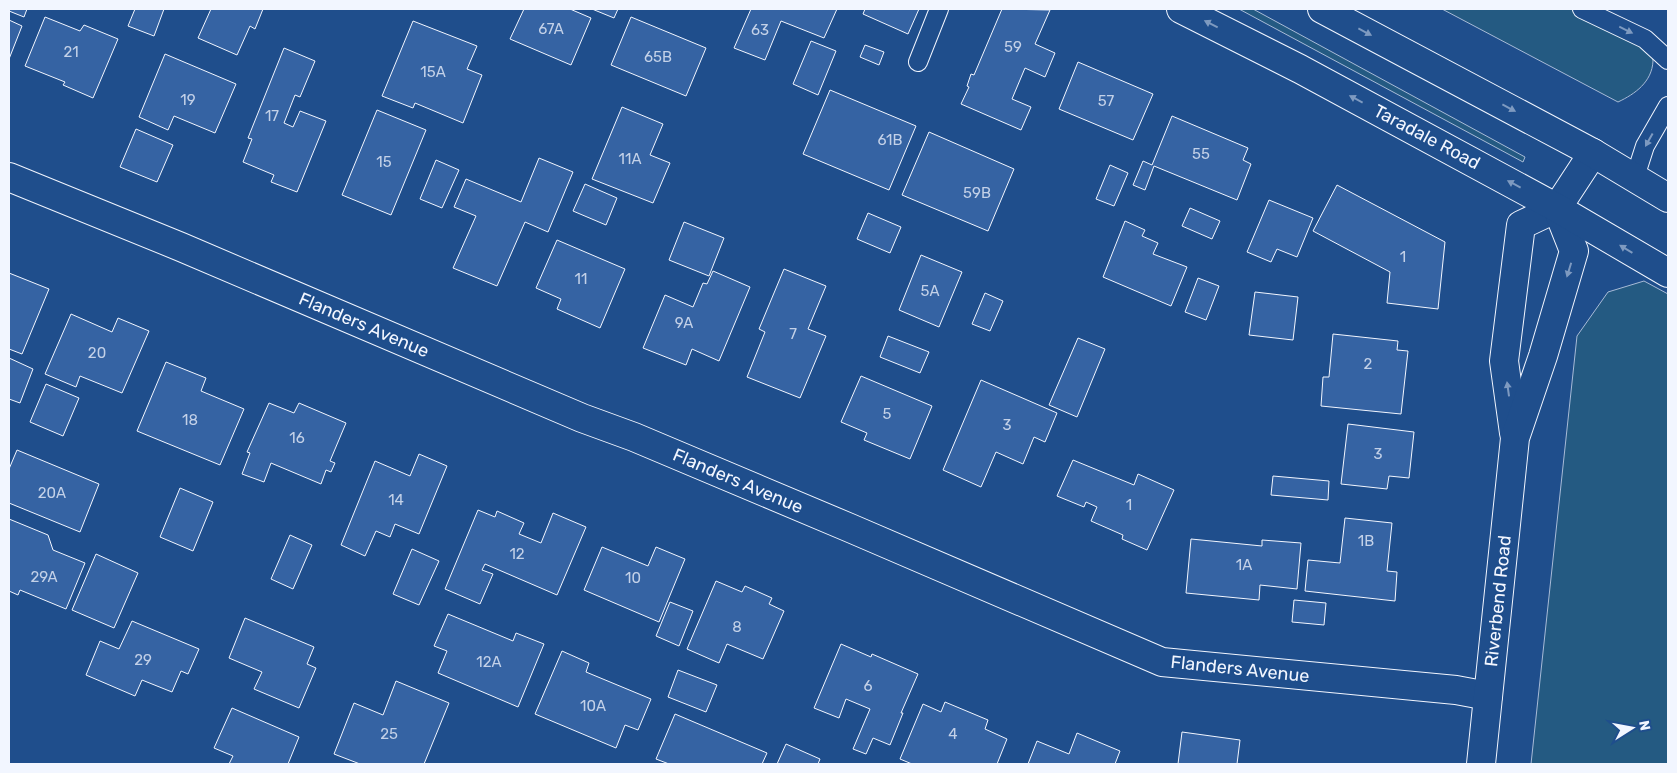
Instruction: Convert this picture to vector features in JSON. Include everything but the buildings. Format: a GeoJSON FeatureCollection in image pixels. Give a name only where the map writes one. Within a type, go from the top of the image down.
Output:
{"type":"FeatureCollection","features":[{"type":"Feature","properties":{"kind":"main road","name":"Taradale Road"},"geometry":{"type":"LineString","coordinates":[[1181,9],[1300,69],[1557,208],[1668,273]]}},
{"type":"Feature","properties":{"kind":"main road"},"geometry":{"type":"LineString","coordinates":[[1322,9],[1593,153],[1668,198]]}},
{"type":"Feature","properties":{"kind":"main road"},"geometry":{"type":"LineString","coordinates":[[1557,208],[1593,153]]}},
{"type":"Feature","properties":{"kind":"main road","name":"Flanders Avenue"},"geometry":{"type":"LineString","coordinates":[[9,177],[181,247],[582,418],[634,437],[832,520],[1162,662],[1456,690],[1488,696]]}},
{"type":"Feature","properties":{"kind":"main road","name":"Riverbend Road"},"geometry":{"type":"LineString","coordinates":[[1481,764],[1515,438],[1543,356],[1574,252],[1557,208],[1521,224],[1504,361],[1515,438]]}},
{"type":"Feature","properties":{"kind":"lane"},"geometry":{"type":"LineString","coordinates":[[918,62],[939,9]]}},
{"type":"Feature","properties":{"kind":"lane"},"geometry":{"type":"LineString","coordinates":[[1582,9],[1645,39],[1668,60]]}},
{"type":"Feature","properties":{"kind":"lane"},"geometry":{"type":"LineString","coordinates":[[1635,177],[1645,146],[1668,106]]}},
{"type":"Feature","properties":{"kind":"shaded area"},"geometry":{"type":"Polygon","coordinates":[[[1239,9],[1253,9],[1525,157],[1523,162],[1239,9]]]}},
{"type":"Feature","properties":{"kind":"shaded area"},"geometry":{"type":"Polygon","coordinates":[[[1442,9],[1587,9],[1650,46],[1653,59],[1650,75],[1642,86],[1618,102],[1442,9]]]}},
{"type":"Feature","properties":{"kind":"shaded area"},"geometry":{"type":"Polygon","coordinates":[[[1644,281],[1668,294],[1668,764],[1531,764],[1577,336],[1608,292],[1644,281]]]}}]}
